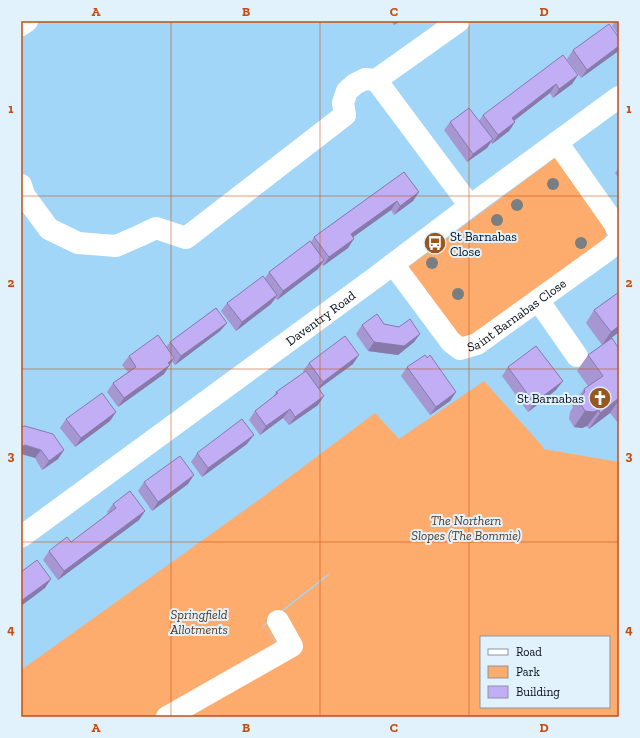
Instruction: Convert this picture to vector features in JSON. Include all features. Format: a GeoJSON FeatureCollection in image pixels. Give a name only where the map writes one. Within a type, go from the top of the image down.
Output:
{"type":"FeatureCollection","features":[{"type":"Feature","properties":{"kind":"street"},"geometry":{"type":"LineString","coordinates":[[21,25],[27,21]]}},
{"type":"Feature","properties":{"kind":"street"},"geometry":{"type":"LineString","coordinates":[[21,185],[24,195],[49,229],[78,243],[116,246],[156,228],[186,238],[345,115],[343,104],[347,91],[355,84],[365,80],[376,80],[459,21]]}},
{"type":"Feature","properties":{"kind":"street"},"geometry":{"type":"LineString","coordinates":[[376,80],[470,206]]}},
{"type":"Feature","properties":{"kind":"street","name":"Daventry Road"},"geometry":{"type":"LineString","coordinates":[[21,537],[619,97]]}},
{"type":"Feature","properties":{"kind":"street"},"geometry":{"type":"LineString","coordinates":[[557,142],[614,223],[619,233]]}},
{"type":"Feature","properties":{"kind":"street","name":"Saint Barnabas Close"},"geometry":{"type":"LineString","coordinates":[[393,264],[451,342],[460,349],[477,344],[619,241]]}},
{"type":"Feature","properties":{"kind":"street"},"geometry":{"type":"LineString","coordinates":[[538,300],[577,356]]}},
{"type":"Feature","properties":{"kind":"street"},"geometry":{"type":"LineString","coordinates":[[167,717],[292,646],[278,621]]}},
{"type":"Feature","properties":{"kind":"green space"},"geometry":{"type":"Polygon","coordinates":[[[556,157],[606,226],[606,237],[600,248],[462,346],[407,268],[556,157]]]}},
{"type":"Feature","properties":{"kind":"green space","name":"The Northern Slopes (The Bommie)"},"geometry":{"type":"Polygon","coordinates":[[[484,381],[544,448],[543,449],[619,462],[619,717],[162,717],[281,649],[264,626],[329,575],[328,574],[263,625],[279,648],[160,717],[21,717],[21,670],[260,499],[375,413],[399,439],[484,381]]]}},
{"type":"Feature","properties":{"kind":"building"},"geometry":{"type":"Polygon","coordinates":[[[609,24],[619,38],[619,46],[587,70],[573,50],[609,24]]]}},
{"type":"Feature","properties":{"kind":"building"},"geometry":{"type":"Polygon","coordinates":[[[563,55],[578,75],[559,89],[556,84],[512,118],[515,122],[498,135],[483,115],[563,55]]]}},
{"type":"Feature","properties":{"kind":"building"},"geometry":{"type":"Polygon","coordinates":[[[469,108],[493,139],[473,154],[450,122],[469,108]]]}},
{"type":"Feature","properties":{"kind":"building"},"geometry":{"type":"Polygon","coordinates":[[[404,172],[419,192],[400,206],[397,201],[351,234],[354,239],[329,257],[314,237],[404,172]]]}},
{"type":"Feature","properties":{"kind":"building"},"geometry":{"type":"Polygon","coordinates":[[[310,241],[324,260],[283,291],[269,272],[310,241]]]}},
{"type":"Feature","properties":{"kind":"building"},"geometry":{"type":"Polygon","coordinates":[[[263,276],[277,295],[242,322],[227,303],[263,276]]]}},
{"type":"Feature","properties":{"kind":"building"},"geometry":{"type":"Polygon","coordinates":[[[619,292],[619,326],[611,332],[594,310],[619,292]]]}},
{"type":"Feature","properties":{"kind":"building"},"geometry":{"type":"Polygon","coordinates":[[[216,308],[227,323],[181,356],[170,342],[216,308]]]}},
{"type":"Feature","properties":{"kind":"building"},"geometry":{"type":"Polygon","coordinates":[[[377,314],[384,324],[399,327],[410,319],[420,334],[404,346],[374,342],[362,325],[377,314]]]}},
{"type":"Feature","properties":{"kind":"building"},"geometry":{"type":"Polygon","coordinates":[[[158,335],[174,358],[168,363],[170,365],[124,398],[113,383],[136,367],[129,356],[158,335]]]}},
{"type":"Feature","properties":{"kind":"building"},"geometry":{"type":"Polygon","coordinates":[[[345,336],[359,355],[323,382],[309,363],[345,336]]]}},
{"type":"Feature","properties":{"kind":"building"},"geometry":{"type":"Polygon","coordinates":[[[612,338],[619,349],[619,398],[600,413],[599,410],[593,412],[585,411],[580,403],[581,396],[585,392],[584,389],[603,376],[588,355],[612,338]]]}},
{"type":"Feature","properties":{"kind":"building"},"geometry":{"type":"Polygon","coordinates":[[[536,346],[563,381],[534,403],[508,367],[536,346]]]}},
{"type":"Feature","properties":{"kind":"building"},"geometry":{"type":"Polygon","coordinates":[[[425,355],[427,358],[430,355],[456,392],[436,407],[407,367],[425,355]]]}},
{"type":"Feature","properties":{"kind":"building"},"geometry":{"type":"Polygon","coordinates":[[[306,371],[324,396],[295,417],[290,409],[266,426],[255,411],[278,393],[276,392],[306,371]]]}},
{"type":"Feature","properties":{"kind":"building"},"geometry":{"type":"Polygon","coordinates":[[[102,393],[116,412],[81,438],[66,419],[102,393]]]}},
{"type":"Feature","properties":{"kind":"building"},"geometry":{"type":"Polygon","coordinates":[[[242,419],[254,435],[208,468],[197,453],[242,419]]]}},
{"type":"Feature","properties":{"kind":"building"},"geometry":{"type":"Polygon","coordinates":[[[25,426],[53,434],[64,450],[49,461],[41,450],[25,445],[21,447],[21,427],[25,426]]]}},
{"type":"Feature","properties":{"kind":"building"},"geometry":{"type":"Polygon","coordinates":[[[180,456],[194,475],[158,502],[144,482],[180,456]]]}},
{"type":"Feature","properties":{"kind":"building"},"geometry":{"type":"Polygon","coordinates":[[[130,491],[145,511],[64,571],[49,551],[67,537],[71,542],[116,508],[113,504],[130,491]]]}},
{"type":"Feature","properties":{"kind":"building"},"geometry":{"type":"Polygon","coordinates":[[[37,560],[51,579],[21,601],[21,572],[37,560]]]}},
{"type":"Feature","properties":{"kind":"place","name":"St Barnabas Close"},"geometry":{"type":"Point","coordinates":[435,243]}},
{"type":"Feature","properties":{"kind":"place","name":"St Barnabas"},"geometry":{"type":"Point","coordinates":[600,398]}},
{"type":"Feature","properties":{"kind":"park label","name":"Springfield Allotments"},"geometry":{"type":"Point","coordinates":[199,622]}}]}
